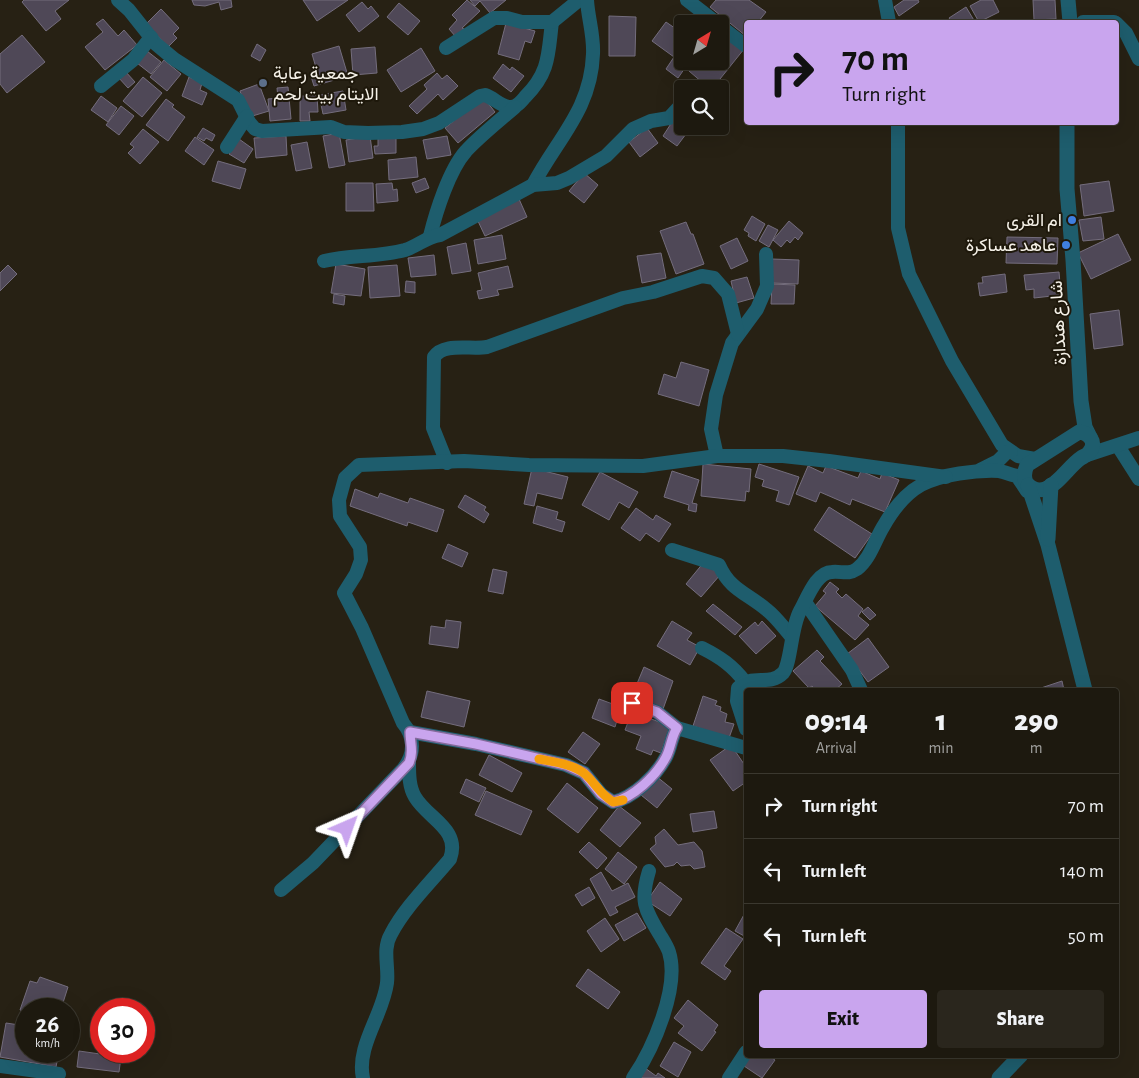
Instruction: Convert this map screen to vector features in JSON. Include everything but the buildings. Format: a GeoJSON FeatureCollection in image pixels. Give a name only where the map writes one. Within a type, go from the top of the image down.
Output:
{"type":"FeatureCollection","features":[{"type":"Feature","properties":{"kind":"street"},"geometry":{"type":"LineString","coordinates":[[118,0],[151,37],[174,59],[238,100],[255,129],[262,131],[331,127],[344,132],[402,132],[423,129],[439,123],[480,96],[490,97],[499,104],[509,108],[515,107]]}},
{"type":"Feature","properties":{"kind":"street"},"geometry":{"type":"LineString","coordinates":[[446,48],[494,18],[507,18],[522,22],[552,22],[579,0]]}},
{"type":"Feature","properties":{"kind":"street"},"geometry":{"type":"LineString","coordinates":[[533,185],[566,134],[584,99],[592,71],[593,53],[593,34],[587,0]]}},
{"type":"Feature","properties":{"kind":"street"},"geometry":{"type":"LineString","coordinates":[[687,0],[706,15]]}},
{"type":"Feature","properties":{"kind":"street"},"geometry":{"type":"LineString","coordinates":[[885,0],[889,20]]}},
{"type":"Feature","properties":{"kind":"street"},"geometry":{"type":"LineString","coordinates":[[1068,0],[1070,20]]}},
{"type":"Feature","properties":{"kind":"street"},"geometry":{"type":"LineString","coordinates":[[430,236],[446,189],[465,152],[530,92],[545,70],[549,60],[552,22]]}},
{"type":"Feature","properties":{"kind":"street"},"geometry":{"type":"LineString","coordinates":[[1119,28],[1126,34],[1139,59]]}},
{"type":"Feature","properties":{"kind":"street"},"geometry":{"type":"LineString","coordinates":[[729,33],[744,44]]}},
{"type":"Feature","properties":{"kind":"street"},"geometry":{"type":"LineString","coordinates":[[101,86],[133,60],[151,37]]}},
{"type":"Feature","properties":{"kind":"street"},"geometry":{"type":"LineString","coordinates":[[324,261],[406,250],[430,236],[440,235],[533,185],[557,183],[569,178],[606,156],[633,129],[651,121],[669,118],[674,113]]}},
{"type":"Feature","properties":{"kind":"street"},"geometry":{"type":"LineString","coordinates":[[227,147],[247,116]]}},
{"type":"Feature","properties":{"kind":"street"},"geometry":{"type":"LineString","coordinates":[[898,125],[898,228],[909,274],[952,361],[1006,450],[1010,467],[1026,486]]}},
{"type":"Feature","properties":{"kind":"street","name":"شارع هندازة"},"geometry":{"type":"LineString","coordinates":[[1067,125],[1067,189],[1081,401],[1085,427],[1090,437]]}},
{"type":"Feature","properties":{"kind":"street"},"geometry":{"type":"LineString","coordinates":[[717,456],[711,429],[715,403],[732,343],[757,309],[767,286],[766,254]]}},
{"type":"Feature","properties":{"kind":"street"},"geometry":{"type":"LineString","coordinates":[[447,463],[433,428],[434,357],[438,351],[446,348],[477,349],[487,347],[623,298],[653,292],[702,276],[714,278],[728,294],[738,334]]}},
{"type":"Feature","properties":{"kind":"street","name":"شارع هندازة"},"geometry":{"type":"LineString","coordinates":[[1069,438],[1081,401]]}},
{"type":"Feature","properties":{"kind":"street"},"geometry":{"type":"LineString","coordinates":[[1084,688],[1048,545],[1026,486],[1024,470],[1026,465],[1079,432],[1114,447],[1139,479]]}},
{"type":"Feature","properties":{"kind":"street"},"geometry":{"type":"LineString","coordinates":[[744,723],[736,693],[745,682],[750,680],[769,680],[783,672],[788,661],[791,636],[798,614],[820,577],[832,572],[846,574],[858,569],[866,559],[892,512],[908,495],[922,485],[946,477],[980,470],[1001,471],[1026,486],[1037,490],[1047,488],[1084,457],[1093,444],[1090,437]]}},
{"type":"Feature","properties":{"kind":"street"},"geometry":{"type":"LineString","coordinates":[[1084,457],[1139,438]]}},
{"type":"Feature","properties":{"kind":"street"},"geometry":{"type":"LineString","coordinates":[[1006,450],[1026,458],[1035,459]]}},
{"type":"Feature","properties":{"kind":"street"},"geometry":{"type":"LineString","coordinates":[[980,470],[998,460],[1006,450]]}},
{"type":"Feature","properties":{"kind":"street"},"geometry":{"type":"LineString","coordinates":[[280,890],[313,863],[409,763],[412,757],[410,732],[403,723],[370,646],[344,593],[356,574],[361,560],[360,547],[340,516],[339,500],[344,478],[358,465],[481,462],[529,465],[643,466],[717,456],[801,458],[946,477]]}},
{"type":"Feature","properties":{"kind":"street"},"geometry":{"type":"LineString","coordinates":[[1048,545],[1053,483]]}},
{"type":"Feature","properties":{"kind":"street"},"geometry":{"type":"LineString","coordinates":[[672,550],[718,565],[724,577],[733,587],[768,610],[791,636]]}},
{"type":"Feature","properties":{"kind":"street"},"geometry":{"type":"LineString","coordinates":[[805,602],[852,670],[860,688]]}},
{"type":"Feature","properties":{"kind":"street"},"geometry":{"type":"LineString","coordinates":[[702,648],[719,656],[737,670],[745,682]]}},
{"type":"Feature","properties":{"kind":"street"},"geometry":{"type":"LineString","coordinates":[[632,703],[657,712],[677,728],[744,747]]}},
{"type":"Feature","properties":{"kind":"street"},"geometry":{"type":"LineString","coordinates":[[410,732],[476,744],[566,765],[584,773],[601,794],[613,802],[624,800],[649,779],[666,756],[677,728]]}},
{"type":"Feature","properties":{"kind":"street"},"geometry":{"type":"LineString","coordinates":[[363,1078],[362,1059],[387,983],[386,948],[390,935],[406,912],[450,859],[453,850],[452,841],[446,829],[422,808],[414,795],[409,763]]}},
{"type":"Feature","properties":{"kind":"street"},"geometry":{"type":"LineString","coordinates":[[633,1078],[641,1067],[651,1043],[664,1010],[671,985],[669,952],[649,916],[644,900],[644,889],[649,871]]}},
{"type":"Feature","properties":{"kind":"street"},"geometry":{"type":"LineString","coordinates":[[729,1078],[744,1055]]}},
{"type":"Feature","properties":{"kind":"street"},"geometry":{"type":"LineString","coordinates":[[999,1078],[1018,1058]]}},
{"type":"Feature","properties":{"kind":"street"},"geometry":{"type":"LineString","coordinates":[[0,1066],[59,1074]]}},
{"type":"Feature","properties":{"kind":"slow traffic"},"geometry":{"type":"LineString","coordinates":[[539,759],[578,769],[584,773],[601,794],[613,802],[623,800]]}},
{"type":"Feature","properties":{"kind":"place","name":"جمعية رعاية الايتام بيت لحم"},"geometry":{"type":"Point","coordinates":[263,83]}},
{"type":"Feature","properties":{"kind":"place","name":"ام القرى"},"geometry":{"type":"Point","coordinates":[1072,220]}},
{"type":"Feature","properties":{"kind":"place","name":"عاهد عساكرة"},"geometry":{"type":"Point","coordinates":[1066,245]}},
{"type":"Feature","properties":{"kind":"route"},"geometry":{"type":"LineString","coordinates":[[347,828],[409,763],[412,757],[410,732],[476,744],[566,765],[584,773],[601,794],[613,802],[624,800],[649,779],[663,762],[677,728],[657,712],[632,703]]}}]}
